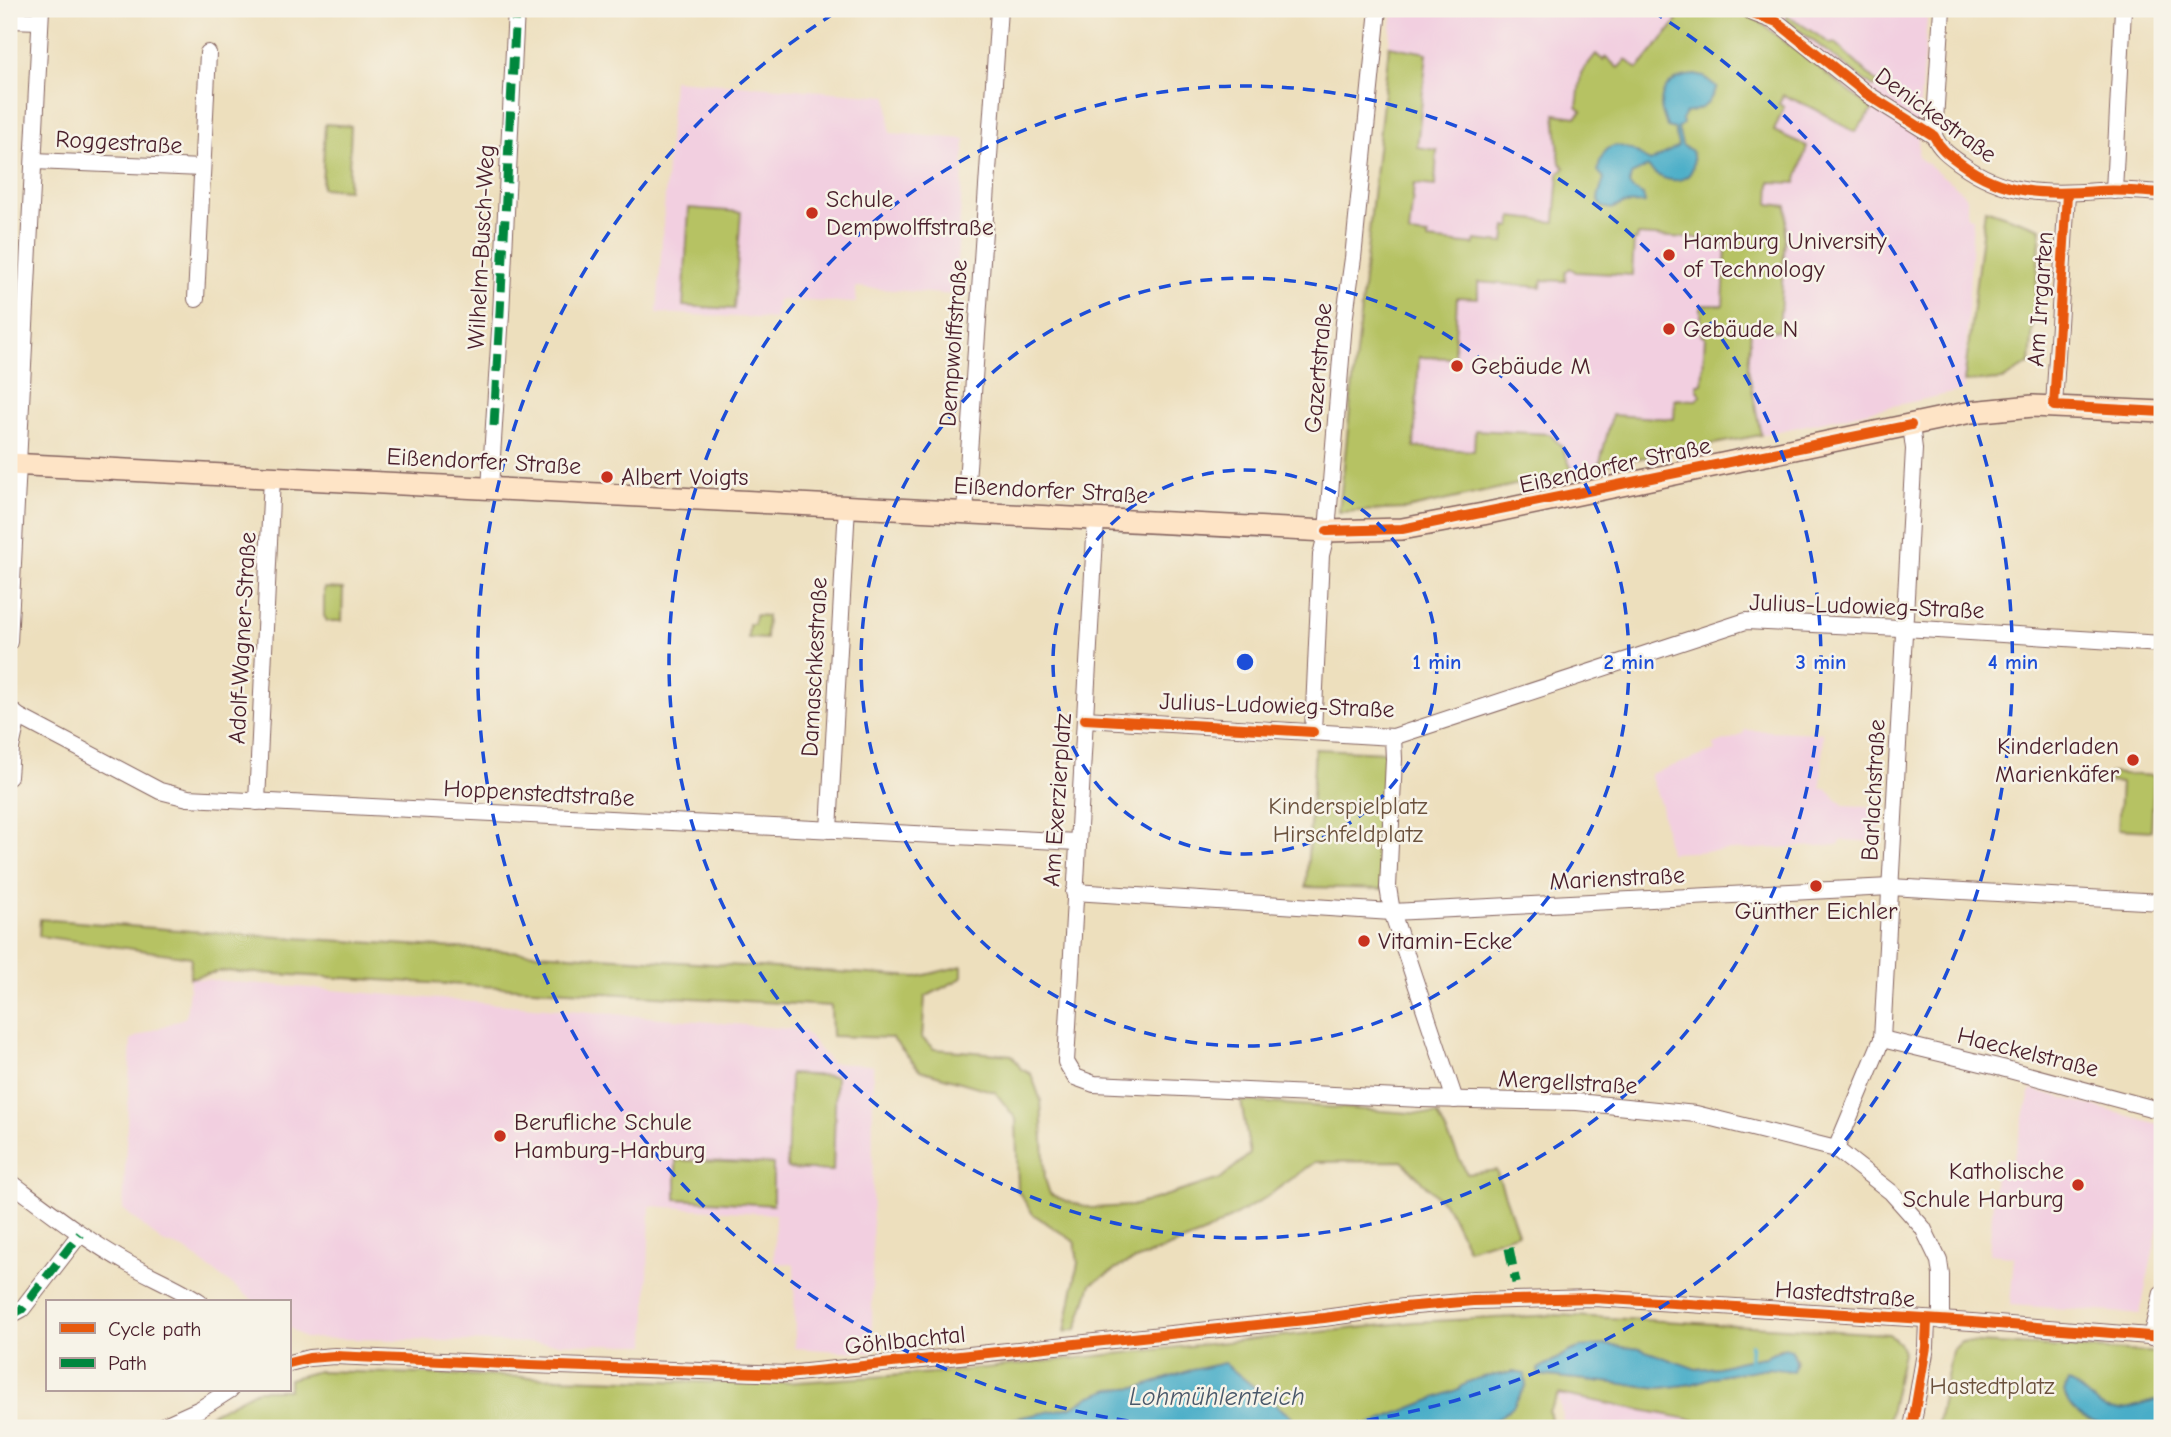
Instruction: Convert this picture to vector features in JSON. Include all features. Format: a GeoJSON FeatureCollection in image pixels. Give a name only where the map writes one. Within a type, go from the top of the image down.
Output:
{"type":"FeatureCollection","features":[{"type":"Feature","properties":{"kind":"main road","name":"Eißendorfer Straße"},"geometry":{"type":"LineString","coordinates":[[14,464],[1327,531],[1402,529],[1971,412],[2023,406],[2162,412]]}},
{"type":"Feature","properties":{"kind":"street","name":"Wilhelm-Busch-Weg"},"geometry":{"type":"LineString","coordinates":[[490,488],[516,9]]}},
{"type":"Feature","properties":{"kind":"street","name":"Dempwolffstraße"},"geometry":{"type":"LineString","coordinates":[[965,512],[999,9]]}},
{"type":"Feature","properties":{"kind":"street","name":"Gazertstraße"},"geometry":{"type":"LineString","coordinates":[[1313,732],[1321,555],[1327,531],[1344,322],[1378,9]]}},
{"type":"Feature","properties":{"kind":"street","name":"Denickestraße"},"geometry":{"type":"LineString","coordinates":[[1748,9],[1777,22],[1867,94],[1934,136],[1939,146],[1947,153],[1989,182],[2012,189],[2067,194],[2114,191],[2162,193]]}},
{"type":"Feature","properties":{"kind":"street"},"geometry":{"type":"LineString","coordinates":[[1934,136],[1942,9]]}},
{"type":"Feature","properties":{"kind":"street"},"geometry":{"type":"LineString","coordinates":[[2114,191],[2123,9]]}},
{"type":"Feature","properties":{"kind":"street"},"geometry":{"type":"LineString","coordinates":[[9,20],[41,15],[14,464],[9,642]]}},
{"type":"Feature","properties":{"kind":"street","name":"Roggestraße"},"geometry":{"type":"LineString","coordinates":[[196,299],[208,53]]}},
{"type":"Feature","properties":{"kind":"street","name":"Roggestraße"},"geometry":{"type":"LineString","coordinates":[[34,160],[202,168]]}},
{"type":"Feature","properties":{"kind":"street","name":"Am Irrgarten"},"geometry":{"type":"LineString","coordinates":[[2054,406],[2067,194]]}},
{"type":"Feature","properties":{"kind":"street","name":"Barlachstraße"},"geometry":{"type":"LineString","coordinates":[[1836,1149],[1882,1039],[1914,449],[1910,425]]}},
{"type":"Feature","properties":{"kind":"street","name":"Adolf-Wagner-Straße"},"geometry":{"type":"LineString","coordinates":[[257,802],[272,477]]}},
{"type":"Feature","properties":{"kind":"street","name":"Damaschkestraße"},"geometry":{"type":"LineString","coordinates":[[828,830],[847,506]]}},
{"type":"Feature","properties":{"kind":"street","name":"Am Exerzierplatz"},"geometry":{"type":"LineString","coordinates":[[1079,1080],[1066,1062],[1096,519]]}},
{"type":"Feature","properties":{"kind":"street","name":"Julius-Ludowieg-Straße"},"geometry":{"type":"LineString","coordinates":[[1085,719],[1393,737],[1746,621],[2162,644]]}},
{"type":"Feature","properties":{"kind":"street","name":"Hoppenstedtstraße"},"geometry":{"type":"LineString","coordinates":[[9,777],[13,712],[160,791],[188,798],[1077,842]]}},
{"type":"Feature","properties":{"kind":"street"},"geometry":{"type":"LineString","coordinates":[[1393,737],[1388,887],[1392,912],[1455,1100]]}},
{"type":"Feature","properties":{"kind":"street","name":"Marienstraße"},"geometry":{"type":"LineString","coordinates":[[1074,892],[1392,912],[1890,887],[2162,902]]}},
{"type":"Feature","properties":{"kind":"street","name":"Haeckelstraße"},"geometry":{"type":"LineString","coordinates":[[1882,1039],[2162,1111]]}},
{"type":"Feature","properties":{"kind":"street","name":"Mergellstraße"},"geometry":{"type":"LineString","coordinates":[[1079,1080],[1094,1084],[1455,1100],[1577,1102],[1696,1114],[1836,1149],[1891,1192],[1923,1228],[1939,1261],[1942,1286],[1926,1347],[1912,1428]]}},
{"type":"Feature","properties":{"kind":"street"},"geometry":{"type":"LineString","coordinates":[[9,1181],[80,1234],[128,1264],[197,1300]]}},
{"type":"Feature","properties":{"kind":"street"},"geometry":{"type":"LineString","coordinates":[[9,1317],[22,1309],[80,1234]]}},
{"type":"Feature","properties":{"kind":"street"},"geometry":{"type":"LineString","coordinates":[[2157,1337],[2162,1293]]}},
{"type":"Feature","properties":{"kind":"street","name":"Hastedtstraße"},"geometry":{"type":"LineString","coordinates":[[1525,1300],[1594,1298],[2157,1337]]}},
{"type":"Feature","properties":{"kind":"street","name":"Göhlbachtal"},"geometry":{"type":"LineString","coordinates":[[290,1363],[335,1356],[787,1374],[1324,1318],[1404,1307],[1525,1300]]}},
{"type":"Feature","properties":{"kind":"street"},"geometry":{"type":"LineString","coordinates":[[158,1428],[200,1409],[227,1392]]}},
{"type":"Feature","properties":{"kind":"shaded area","name":"Hamburg University of Technology"},"geometry":{"type":"Polygon","coordinates":[[[1393,9],[1928,9],[1918,157],[1961,190],[1967,200],[1967,217],[1973,218],[1964,387],[1961,391],[1752,437],[1573,472],[1407,509],[1339,512],[1393,9]]]}},
{"type":"Feature","properties":{"kind":"shaded area","name":"Schule Dempwolffstraße"},"geometry":{"type":"Polygon","coordinates":[[[673,80],[888,96],[890,133],[965,139],[955,295],[856,287],[856,303],[778,300],[775,319],[657,313],[673,80]]]}},
{"type":"Feature","properties":{"kind":"shaded area"},"geometry":{"type":"Polygon","coordinates":[[[1745,730],[1823,733],[1821,788],[1828,790],[1843,805],[1880,807],[1878,842],[1842,840],[1839,845],[1669,853],[1661,806],[1650,774],[1715,751],[1714,745],[1742,735],[1745,730]]]}},
{"type":"Feature","properties":{"kind":"shaded area","name":"Berufliche Schule Hamburg-Harburg"},"geometry":{"type":"Polygon","coordinates":[[[190,978],[803,1030],[831,1063],[873,1065],[872,1353],[795,1348],[794,1264],[774,1263],[775,1214],[650,1206],[646,1345],[304,1338],[290,1328],[290,1300],[252,1300],[184,1249],[162,1242],[123,1209],[131,1039],[186,1017],[190,978]]]}},
{"type":"Feature","properties":{"kind":"shaded area","name":"Katholische Schule Harburg"},"geometry":{"type":"Polygon","coordinates":[[[2031,1089],[2162,1125],[2162,1209],[2140,1314],[2010,1305],[2014,1256],[1989,1254],[1996,1159],[2013,1160],[2031,1089]]]}},
{"type":"Feature","properties":{"kind":"shaded area"},"geometry":{"type":"Polygon","coordinates":[[[1558,1394],[1726,1427],[1735,1428],[1565,1428],[1558,1394]]]}},
{"type":"Feature","properties":{"kind":"green space"},"geometry":{"type":"Polygon","coordinates":[[[1743,9],[1873,110],[1855,132],[1815,109],[1783,95],[1779,104],[1784,107],[1774,131],[1807,146],[1796,183],[1770,182],[1769,204],[1787,206],[1779,331],[1751,329],[1748,368],[1761,435],[1599,466],[1612,415],[1674,419],[1675,399],[1696,400],[1701,395],[1697,384],[1702,384],[1705,336],[1701,335],[1701,305],[1723,305],[1726,246],[1722,245],[1721,240],[1638,235],[1637,240],[1634,240],[1632,275],[1576,272],[1570,268],[1566,272],[1565,281],[1542,280],[1541,287],[1478,282],[1478,298],[1457,297],[1454,358],[1419,357],[1414,447],[1474,451],[1475,430],[1550,434],[1562,447],[1573,472],[1407,509],[1339,512],[1389,46],[1427,53],[1417,147],[1437,150],[1435,186],[1414,184],[1409,234],[1428,236],[1428,240],[1474,245],[1475,240],[1504,243],[1506,227],[1511,227],[1512,217],[1555,222],[1559,173],[1565,168],[1560,163],[1555,114],[1576,117],[1582,111],[1577,107],[1581,73],[1596,54],[1603,60],[1606,57],[1618,68],[1626,60],[1638,69],[1677,21],[1666,11],[1743,9]]]}},
{"type":"Feature","properties":{"kind":"green space"},"geometry":{"type":"Polygon","coordinates":[[[1787,15],[1831,44],[1835,43],[1880,85],[1873,87],[1786,20],[1787,15]]]}},
{"type":"Feature","properties":{"kind":"green space"},"geometry":{"type":"Polygon","coordinates":[[[325,124],[351,126],[348,190],[322,188],[325,124]]]}},
{"type":"Feature","properties":{"kind":"green space"},"geometry":{"type":"Polygon","coordinates":[[[689,208],[741,212],[734,309],[683,306],[689,208]]]}},
{"type":"Feature","properties":{"kind":"green space"},"geometry":{"type":"Polygon","coordinates":[[[1985,209],[2041,228],[2030,363],[2002,380],[1964,382],[1985,209]]]}},
{"type":"Feature","properties":{"kind":"green space"},"geometry":{"type":"Polygon","coordinates":[[[324,588],[343,589],[342,621],[327,621],[324,616],[324,588]]]}},
{"type":"Feature","properties":{"kind":"green space"},"geometry":{"type":"Polygon","coordinates":[[[755,615],[767,616],[766,639],[748,638],[749,624],[754,624],[755,615]]]}},
{"type":"Feature","properties":{"kind":"green space","name":"Kinderspielplatz Hirschfeldplatz"},"geometry":{"type":"Polygon","coordinates":[[[1315,749],[1388,752],[1383,889],[1306,887],[1315,749]]]}},
{"type":"Feature","properties":{"kind":"green space"},"geometry":{"type":"Polygon","coordinates":[[[2110,773],[2154,776],[2151,831],[2118,829],[2121,783],[2109,782],[2110,773]]]}},
{"type":"Feature","properties":{"kind":"green space"},"geometry":{"type":"Polygon","coordinates":[[[40,919],[217,933],[917,977],[962,966],[962,978],[925,997],[922,1038],[934,1049],[1012,1055],[1021,1069],[1031,1074],[1041,1101],[1045,1179],[1050,1194],[1091,1208],[1132,1206],[1220,1179],[1250,1154],[1241,1101],[1438,1115],[1467,1174],[1496,1170],[1518,1233],[1468,1249],[1448,1208],[1402,1161],[1315,1162],[1265,1198],[1203,1234],[1125,1264],[1091,1284],[1077,1329],[1065,1332],[1078,1263],[1075,1242],[1033,1214],[1018,1191],[1016,1119],[995,1092],[920,1070],[892,1038],[832,1036],[831,1006],[221,971],[190,978],[191,957],[39,936],[40,919]]]}},
{"type":"Feature","properties":{"kind":"green space"},"geometry":{"type":"Polygon","coordinates":[[[790,1074],[836,1076],[833,1171],[787,1169],[790,1074]]]}},
{"type":"Feature","properties":{"kind":"green space"},"geometry":{"type":"Polygon","coordinates":[[[676,1160],[773,1164],[773,1205],[676,1199],[676,1160]]]}},
{"type":"Feature","properties":{"kind":"green space"},"geometry":{"type":"Polygon","coordinates":[[[1556,1315],[1889,1334],[1899,1343],[1903,1352],[1887,1428],[1735,1428],[1559,1394],[1549,1411],[1553,1428],[1443,1428],[1460,1422],[1471,1425],[1524,1388],[1526,1386],[1514,1372],[1478,1378],[1459,1389],[1360,1428],[1305,1428],[1224,1363],[1188,1371],[1142,1387],[1111,1389],[1072,1407],[1013,1419],[996,1428],[184,1428],[253,1392],[290,1392],[290,1379],[318,1371],[768,1384],[948,1372],[1413,1322],[1556,1315]],[[1605,1345],[1582,1347],[1538,1369],[1539,1375],[1661,1388],[1767,1368],[1782,1368],[1787,1371],[1796,1365],[1797,1360],[1790,1350],[1782,1348],[1765,1357],[1695,1369],[1640,1349],[1605,1345]]]}},
{"type":"Feature","properties":{"kind":"green space","name":"Hastedtplatz"},"geometry":{"type":"Polygon","coordinates":[[[1961,1342],[2162,1353],[2162,1428],[1937,1428],[1952,1351],[1961,1342]]]}},
{"type":"Feature","properties":{"kind":"water"},"geometry":{"type":"Polygon","coordinates":[[[1695,75],[1704,77],[1717,87],[1706,105],[1685,113],[1683,124],[1678,128],[1682,145],[1692,151],[1693,162],[1687,177],[1680,180],[1664,178],[1648,167],[1631,175],[1629,185],[1643,195],[1645,203],[1623,204],[1612,209],[1602,207],[1598,198],[1604,178],[1598,171],[1606,151],[1618,146],[1626,148],[1650,162],[1678,146],[1675,129],[1667,127],[1661,108],[1662,98],[1671,82],[1695,75]]]}},
{"type":"Feature","properties":{"kind":"water"},"geometry":{"type":"Polygon","coordinates":[[[1605,1345],[1640,1349],[1696,1369],[1765,1357],[1785,1348],[1791,1350],[1796,1363],[1793,1371],[1767,1368],[1661,1388],[1539,1375],[1538,1369],[1571,1351],[1605,1345]]]}},
{"type":"Feature","properties":{"kind":"water","name":"Lohmühlenteich"},"geometry":{"type":"Polygon","coordinates":[[[1224,1363],[1305,1428],[996,1428],[1013,1419],[1072,1407],[1111,1389],[1142,1387],[1188,1371],[1224,1363]]]}},
{"type":"Feature","properties":{"kind":"water","name":"Lohmühlenteich"},"geometry":{"type":"Polygon","coordinates":[[[1514,1372],[1525,1374],[1526,1386],[1513,1406],[1486,1425],[1460,1422],[1443,1428],[1360,1428],[1459,1389],[1478,1378],[1514,1372]]]}},
{"type":"Feature","properties":{"kind":"water"},"geometry":{"type":"Polygon","coordinates":[[[2068,1382],[2096,1403],[2109,1409],[2124,1409],[2162,1400],[2162,1426],[2119,1426],[2091,1421],[2079,1415],[2070,1405],[2064,1392],[2068,1382]]]}},
{"type":"Feature","properties":{"kind":"waterway"},"geometry":{"type":"LineString","coordinates":[[1750,1365],[1751,1345]]}},
{"type":"Feature","properties":{"kind":"marked path"},"geometry":{"type":"LineString","coordinates":[[494,426],[516,9]]}},
{"type":"Feature","properties":{"kind":"marked path"},"geometry":{"type":"LineString","coordinates":[[9,1316],[22,1309],[80,1234]]}},
{"type":"Feature","properties":{"kind":"marked path"},"geometry":{"type":"LineString","coordinates":[[1509,1248],[1516,1283]]}},
{"type":"Feature","properties":{"kind":"cycle path"},"geometry":{"type":"LineString","coordinates":[[1748,9],[1777,22],[1867,94],[1934,136],[1942,148],[1976,174],[2009,187],[2043,192],[2114,190],[2162,193]]}},
{"type":"Feature","properties":{"kind":"cycle path"},"geometry":{"type":"LineString","coordinates":[[2067,194],[2054,406],[2162,412]]}},
{"type":"Feature","properties":{"kind":"cycle path"},"geometry":{"type":"LineString","coordinates":[[1327,531],[1402,529],[1911,425]]}},
{"type":"Feature","properties":{"kind":"cycle path"},"geometry":{"type":"LineString","coordinates":[[1085,719],[1313,732]]}},
{"type":"Feature","properties":{"kind":"cycle path"},"geometry":{"type":"LineString","coordinates":[[290,1363],[335,1356],[787,1374],[1324,1318],[1404,1307],[1473,1301],[1594,1298],[2162,1337]]}},
{"type":"Feature","properties":{"kind":"cycle path"},"geometry":{"type":"LineString","coordinates":[[1912,1428],[1926,1347],[1927,1320]]}},
{"type":"Feature","properties":{"kind":"place","name":"Schule Dempwolffstraße"},"geometry":{"type":"Point","coordinates":[812,213]}},
{"type":"Feature","properties":{"kind":"place","name":"Hamburg University of Technology"},"geometry":{"type":"Point","coordinates":[1669,255]}},
{"type":"Feature","properties":{"kind":"place","name":"Gebäude N"},"geometry":{"type":"Point","coordinates":[1669,329]}},
{"type":"Feature","properties":{"kind":"place","name":"Gebäude M"},"geometry":{"type":"Point","coordinates":[1457,366]}},
{"type":"Feature","properties":{"kind":"place","name":"Albert Voigts"},"geometry":{"type":"Point","coordinates":[607,477]}},
{"type":"Feature","properties":{"kind":"place","name":"Kinderladen Marienkäfer"},"geometry":{"type":"Point","coordinates":[2133,760]}},
{"type":"Feature","properties":{"kind":"place","name":"Günther Eichler"},"geometry":{"type":"Point","coordinates":[1816,886]}},
{"type":"Feature","properties":{"kind":"place","name":"Vitamin-Ecke"},"geometry":{"type":"Point","coordinates":[1364,941]}},
{"type":"Feature","properties":{"kind":"place","name":"Berufliche Schule Hamburg-Harburg"},"geometry":{"type":"Point","coordinates":[500,1136]}},
{"type":"Feature","properties":{"kind":"place","name":"Katholische Schule Harburg"},"geometry":{"type":"Point","coordinates":[2078,1185]}}]}
